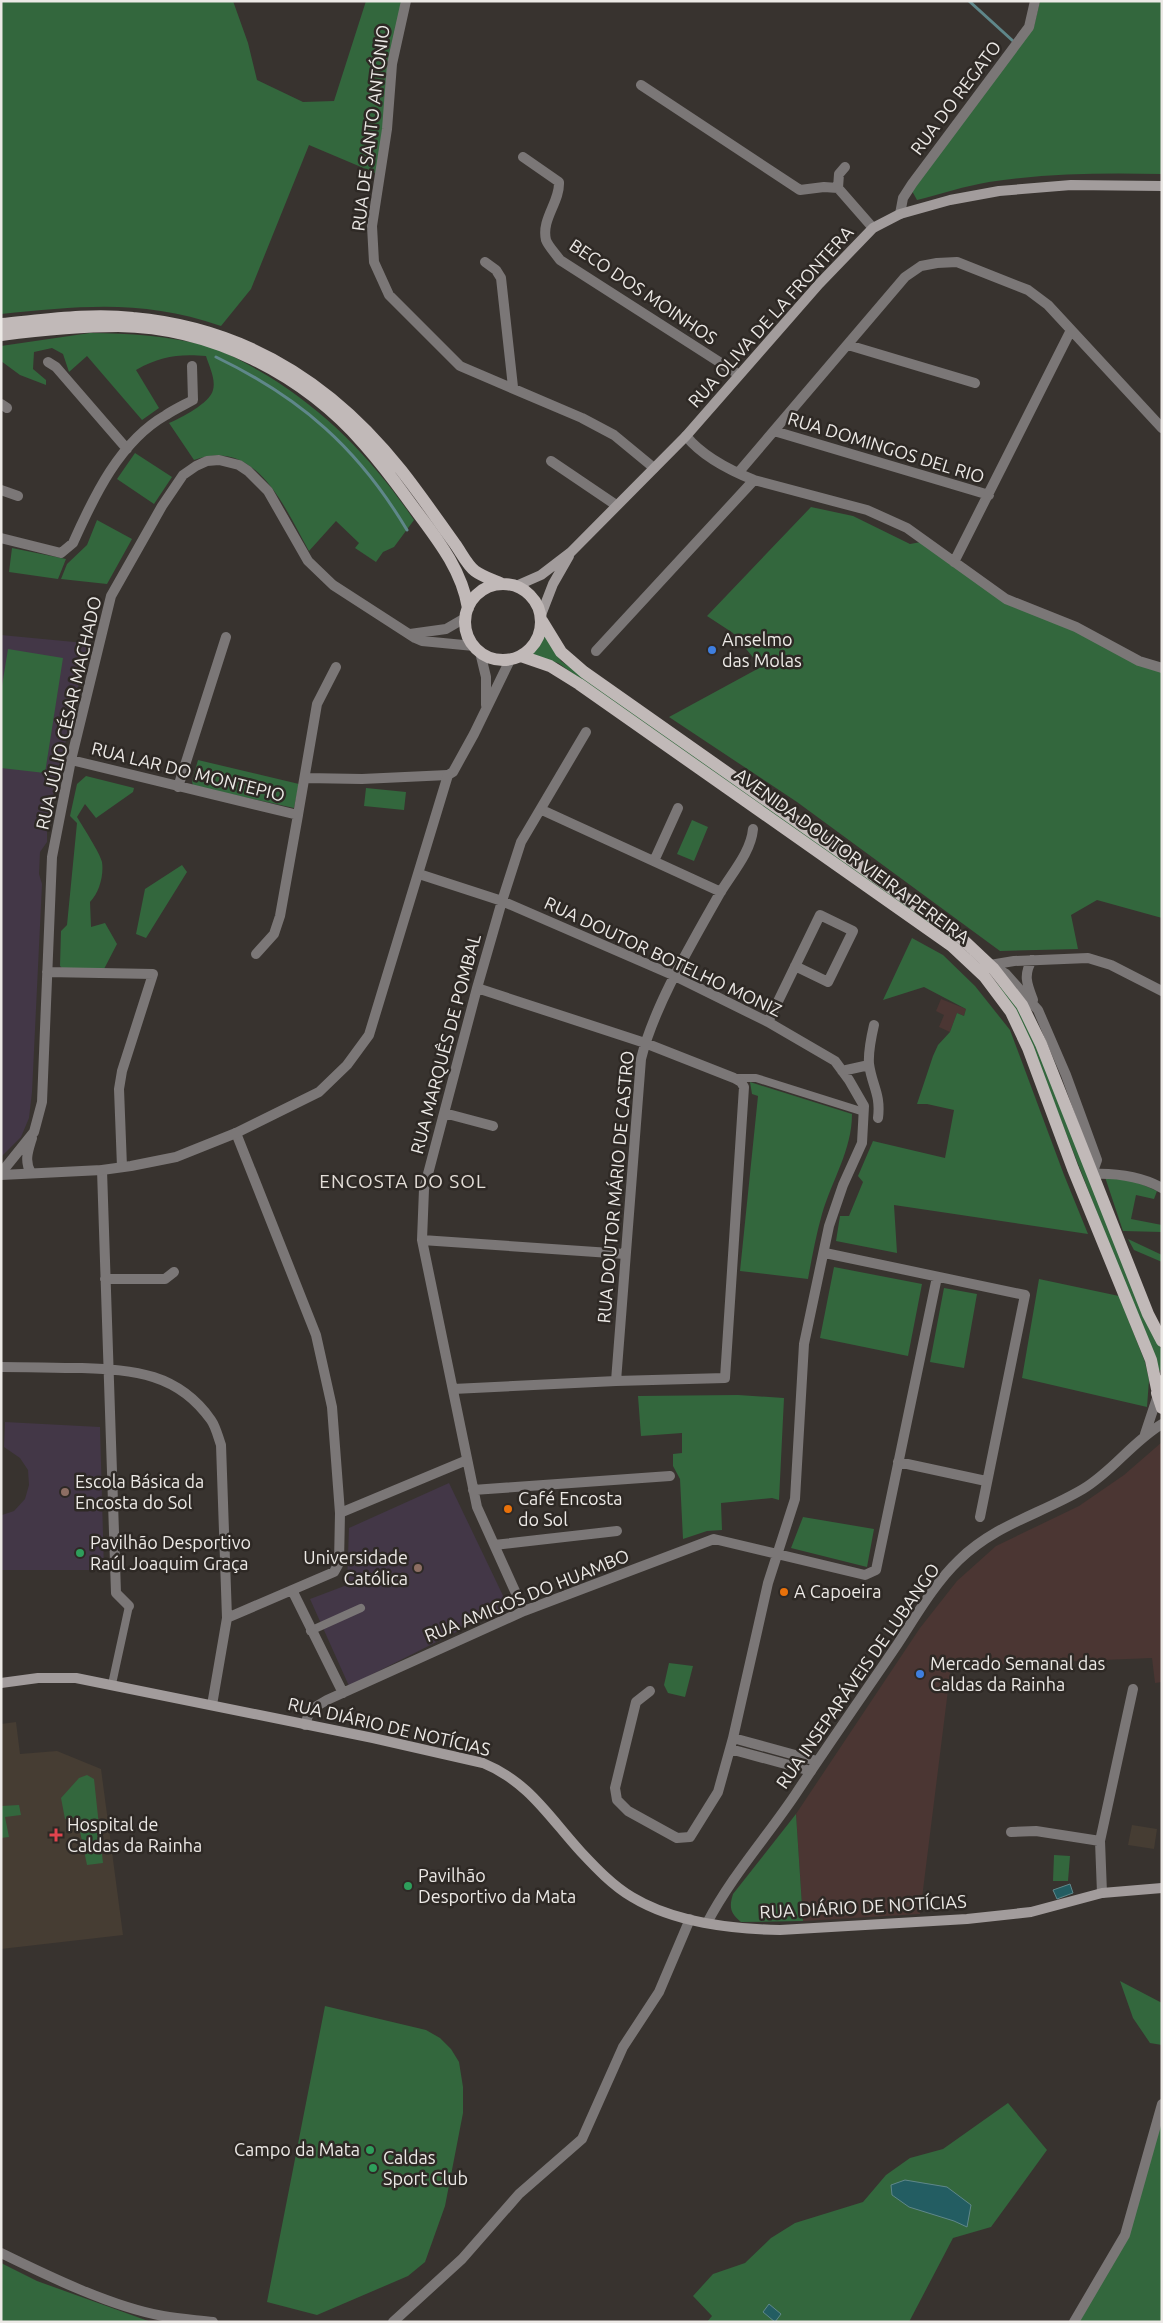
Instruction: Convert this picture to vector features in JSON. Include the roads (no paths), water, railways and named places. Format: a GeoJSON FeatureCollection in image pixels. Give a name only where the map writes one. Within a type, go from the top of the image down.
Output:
{"type":"FeatureCollection","features":[{"type":"Feature","properties":{"kind":"main road","name":"RUA OLIVA DE LA FRONTERA"},"geometry":{"type":"LineString","coordinates":[[516,586],[541,575],[571,552],[686,436],[738,374],[819,284],[873,228],[900,214],[976,195],[1023,188],[1071,185],[1162,186]]}},
{"type":"Feature","properties":{"kind":"main road"},"geometry":{"type":"LineString","coordinates":[[1,324],[67,318],[133,317],[195,328],[258,350],[315,385],[368,431],[401,470],[474,570],[502,584],[516,586],[530,595],[541,618],[536,642],[516,658],[494,659],[477,649],[468,636],[467,613],[461,579],[440,544],[387,470],[364,443],[334,414],[287,378],[237,351],[212,341],[167,331],[105,326],[1,335]]}},
{"type":"Feature","properties":{"kind":"main road","name":"RUA OLIVA DE LA FRONTERA"},"geometry":{"type":"LineString","coordinates":[[541,618],[553,584],[571,552]]}},
{"type":"Feature","properties":{"kind":"main road"},"geometry":{"type":"LineString","coordinates":[[467,613],[478,594],[485,589],[502,584]]}},
{"type":"Feature","properties":{"kind":"main road","name":"AVENIDA DOUTOR VIEIRA PEREIRA"},"geometry":{"type":"LineString","coordinates":[[541,618],[560,652],[584,672],[958,935],[990,965],[1022,1005],[1041,1044],[1148,1314],[1162,1341]]}},
{"type":"Feature","properties":{"kind":"main road","name":"AVENIDA DOUTOR VIEIRA PEREIRA"},"geometry":{"type":"LineString","coordinates":[[516,658],[550,666],[579,684],[952,946],[984,976],[1011,1012],[1028,1048],[1070,1160],[1151,1360],[1160,1393]]}},
{"type":"Feature","properties":{"kind":"main road","name":"RUA DIÁRIO DE NOTÍCIAS"},"geometry":{"type":"LineString","coordinates":[[1,1683],[58,1677],[112,1684],[483,1763],[500,1770],[533,1795],[580,1851],[615,1886],[649,1906],[707,1923],[756,1930],[780,1930],[967,1918],[1031,1912],[1102,1893],[1162,1888]]}},
{"type":"Feature","properties":{"kind":"street","name":"RUA DE SANTO ANTÓNIO"},"geometry":{"type":"LineString","coordinates":[[406,1],[392,64],[387,129],[372,226],[374,262],[389,295],[460,366],[513,387],[614,435],[654,468]]}},
{"type":"Feature","properties":{"kind":"street","name":"RUA DO REGATO"},"geometry":{"type":"LineString","coordinates":[[900,214],[903,198],[912,184],[1029,27],[1035,1]]}},
{"type":"Feature","properties":{"kind":"street"},"geometry":{"type":"LineString","coordinates":[[641,84],[800,190],[824,187],[838,188],[873,228]]}},
{"type":"Feature","properties":{"kind":"street","name":"BECO DOS MOINHOS"},"geometry":{"type":"LineString","coordinates":[[523,157],[559,182],[560,190],[546,224],[546,241],[560,260],[738,374]]}},
{"type":"Feature","properties":{"kind":"street"},"geometry":{"type":"LineString","coordinates":[[838,188],[839,174],[845,167]]}},
{"type":"Feature","properties":{"kind":"street"},"geometry":{"type":"LineString","coordinates":[[485,262],[496,270],[501,278],[513,387]]}},
{"type":"Feature","properties":{"kind":"street"},"geometry":{"type":"LineString","coordinates":[[738,473],[905,277],[921,266],[937,263],[957,262],[1028,290],[1048,305],[1162,428]]}},
{"type":"Feature","properties":{"kind":"street"},"geometry":{"type":"LineString","coordinates":[[954,562],[1071,330]]}},
{"type":"Feature","properties":{"kind":"street"},"geometry":{"type":"LineString","coordinates":[[848,345],[975,383]]}},
{"type":"Feature","properties":{"kind":"street"},"geometry":{"type":"LineString","coordinates":[[48,362],[56,368],[127,449]]}},
{"type":"Feature","properties":{"kind":"street"},"geometry":{"type":"LineString","coordinates":[[1,538],[61,553],[68,549],[73,543],[108,476],[127,449],[165,415],[193,400],[192,366]]}},
{"type":"Feature","properties":{"kind":"street","name":"RUA DOMINGOS DEL RIO"},"geometry":{"type":"LineString","coordinates":[[774,431],[989,495]]}},
{"type":"Feature","properties":{"kind":"street"},"geometry":{"type":"LineString","coordinates":[[686,436],[697,450],[754,480],[867,510],[907,528],[1006,599],[1076,627],[1139,661],[1162,668]]}},
{"type":"Feature","properties":{"kind":"street","name":"RUA JÚLIO CÉSAR MACHADO"},"geometry":{"type":"LineString","coordinates":[[32,1173],[27,1166],[27,1155],[42,1102],[52,857],[72,760],[112,596],[162,506],[183,475],[207,461],[219,460],[239,465],[258,480],[268,491],[308,561],[333,585],[422,641],[477,649]]}},
{"type":"Feature","properties":{"kind":"street"},"geometry":{"type":"LineString","coordinates":[[551,461],[616,505]]}},
{"type":"Feature","properties":{"kind":"street"},"geometry":{"type":"LineString","coordinates":[[596,651],[754,480]]}},
{"type":"Feature","properties":{"kind":"street"},"geometry":{"type":"LineString","coordinates":[[1,490],[18,496]]}},
{"type":"Feature","properties":{"kind":"street"},"geometry":{"type":"LineString","coordinates":[[410,634],[446,629],[467,613]]}},
{"type":"Feature","properties":{"kind":"street"},"geometry":{"type":"LineString","coordinates":[[178,787],[226,637]]}},
{"type":"Feature","properties":{"kind":"street"},"geometry":{"type":"LineString","coordinates":[[477,649],[486,677],[486,710]]}},
{"type":"Feature","properties":{"kind":"street"},"geometry":{"type":"LineString","coordinates":[[305,778],[362,779],[448,775],[453,772],[516,658]]}},
{"type":"Feature","properties":{"kind":"street"},"geometry":{"type":"LineString","coordinates":[[298,815],[318,704],[336,667]]}},
{"type":"Feature","properties":{"kind":"street","name":"RUA MARQUÊS DE POMBAL"},"geometry":{"type":"LineString","coordinates":[[524,1611],[477,1507],[422,1240],[424,1189],[477,988],[521,842],[542,810],[586,732]]}},
{"type":"Feature","properties":{"kind":"street","name":"RUA LAR DO MONTEPIO"},"geometry":{"type":"LineString","coordinates":[[72,760],[298,815],[280,916],[274,934],[256,954]]}},
{"type":"Feature","properties":{"kind":"street"},"geometry":{"type":"LineString","coordinates":[[1,1174],[102,1170],[176,1157],[236,1132],[319,1092],[356,1054],[371,1027],[448,775]]}},
{"type":"Feature","properties":{"kind":"street"},"geometry":{"type":"LineString","coordinates":[[654,862],[678,808]]}},
{"type":"Feature","properties":{"kind":"street"},"geometry":{"type":"LineString","coordinates":[[542,810],[721,892]]}},
{"type":"Feature","properties":{"kind":"street","name":"RUA DOUTOR MÁRIO DE CASTRO"},"geometry":{"type":"LineString","coordinates":[[616,1381],[641,1058],[645,1043],[675,976],[752,840],[753,829]]}},
{"type":"Feature","properties":{"kind":"street","name":"RUA DOUTOR BOTELHO MONIZ"},"geometry":{"type":"LineString","coordinates":[[419,874],[502,901],[675,976],[768,1022],[835,1061],[860,1098],[864,1112],[862,1143],[836,1204],[829,1226],[825,1253],[804,1344],[795,1499],[768,1583],[733,1738],[718,1792],[690,1837],[677,1838],[628,1811],[617,1800],[615,1788],[636,1702],[650,1691]]}},
{"type":"Feature","properties":{"kind":"street"},"geometry":{"type":"LineString","coordinates":[[768,1022],[795,966],[820,915],[852,931],[828,982],[795,966]]}},
{"type":"Feature","properties":{"kind":"street"},"geometry":{"type":"LineString","coordinates":[[990,965],[1032,960],[1088,958],[1111,965],[1162,991]]}},
{"type":"Feature","properties":{"kind":"street"},"geometry":{"type":"LineString","coordinates":[[1032,960],[1026,970],[1028,987],[1038,1010]]}},
{"type":"Feature","properties":{"kind":"street","name":"AVENIDA DOUTOR VIEIRA PEREIRA"},"geometry":{"type":"LineString","coordinates":[[990,965],[1006,974],[1038,1010],[1063,1068],[1097,1160],[1092,1174]]}},
{"type":"Feature","properties":{"kind":"street"},"geometry":{"type":"LineString","coordinates":[[46,972],[153,974],[122,1071],[119,1089],[122,1167]]}},
{"type":"Feature","properties":{"kind":"street"},"geometry":{"type":"LineString","coordinates":[[453,1389],[726,1378],[744,1088],[741,1082],[734,1078],[645,1043],[477,988]]}},
{"type":"Feature","properties":{"kind":"street"},"geometry":{"type":"LineString","coordinates":[[874,1025],[870,1042],[869,1064],[880,1103],[878,1118]]}},
{"type":"Feature","properties":{"kind":"street"},"geometry":{"type":"LineString","coordinates":[[842,1071],[869,1064]]}},
{"type":"Feature","properties":{"kind":"street"},"geometry":{"type":"LineString","coordinates":[[734,1078],[756,1078],[864,1112]]}},
{"type":"Feature","properties":{"kind":"street"},"geometry":{"type":"LineString","coordinates":[[444,1113],[493,1126]]}},
{"type":"Feature","properties":{"kind":"street","name":"RUA JÚLIO CÉSAR MACHADO"},"geometry":{"type":"LineString","coordinates":[[1,1174],[34,1132]]}},
{"type":"Feature","properties":{"kind":"street"},"geometry":{"type":"LineString","coordinates":[[227,1618],[334,1572],[339,1563],[340,1513],[332,1407],[316,1335],[236,1132]]}},
{"type":"Feature","properties":{"kind":"street"},"geometry":{"type":"LineString","coordinates":[[102,1170],[116,1593],[129,1606],[112,1684]]}},
{"type":"Feature","properties":{"kind":"street"},"geometry":{"type":"LineString","coordinates":[[1092,1174],[1134,1177],[1162,1188]]}},
{"type":"Feature","properties":{"kind":"street"},"geometry":{"type":"LineString","coordinates":[[422,1240],[625,1254]]}},
{"type":"Feature","properties":{"kind":"street"},"geometry":{"type":"LineString","coordinates":[[825,1253],[1025,1295],[980,1517]]}},
{"type":"Feature","properties":{"kind":"street"},"geometry":{"type":"LineString","coordinates":[[105,1279],[165,1279],[174,1272]]}},
{"type":"Feature","properties":{"kind":"street"},"geometry":{"type":"LineString","coordinates":[[937,1277],[898,1462],[986,1481]]}},
{"type":"Feature","properties":{"kind":"street"},"geometry":{"type":"LineString","coordinates":[[1,1367],[109,1368],[148,1374],[165,1380],[195,1402],[212,1421],[221,1445],[227,1618],[212,1705]]}},
{"type":"Feature","properties":{"kind":"street","name":"RUA INSEPARÁVEIS DE LUBANGO"},"geometry":{"type":"LineString","coordinates":[[1145,1434],[1160,1393]]}},
{"type":"Feature","properties":{"kind":"street","name":"RUA INSEPARÁVEIS DE LUBANGO"},"geometry":{"type":"LineString","coordinates":[[707,1923],[723,1894],[811,1771],[930,1596],[959,1560],[996,1531],[1048,1508],[1083,1489],[1110,1469],[1145,1434],[1162,1424]]}},
{"type":"Feature","properties":{"kind":"street"},"geometry":{"type":"LineString","coordinates":[[340,1513],[467,1460]]}},
{"type":"Feature","properties":{"kind":"street","name":"RUA AMIGOS DO HUAMBO"},"geometry":{"type":"LineString","coordinates":[[305,1724],[310,1710],[342,1693],[524,1611],[714,1539],[866,1575],[876,1570],[898,1462]]}},
{"type":"Feature","properties":{"kind":"street"},"geometry":{"type":"LineString","coordinates":[[473,1490],[670,1476]]}},
{"type":"Feature","properties":{"kind":"street"},"geometry":{"type":"LineString","coordinates":[[494,1545],[616,1531]]}},
{"type":"Feature","properties":{"kind":"street"},"geometry":{"type":"LineString","coordinates":[[292,1590],[310,1631],[342,1693]]}},
{"type":"Feature","properties":{"kind":"street"},"geometry":{"type":"LineString","coordinates":[[310,1631],[361,1608]]}},
{"type":"Feature","properties":{"kind":"street"},"geometry":{"type":"LineString","coordinates":[[1102,1893],[1100,1841],[1132,1689]]}},
{"type":"Feature","properties":{"kind":"street"},"geometry":{"type":"LineString","coordinates":[[733,1738],[817,1761]]}},
{"type":"Feature","properties":{"kind":"street"},"geometry":{"type":"LineString","coordinates":[[730,1749],[811,1771]]}},
{"type":"Feature","properties":{"kind":"street"},"geometry":{"type":"LineString","coordinates":[[1011,1832],[1036,1831],[1100,1841]]}},
{"type":"Feature","properties":{"kind":"street"},"geometry":{"type":"LineString","coordinates":[[393,2322],[462,2259],[519,2194],[582,2139],[623,2047],[658,1992],[690,1919]]}},
{"type":"Feature","properties":{"kind":"street"},"geometry":{"type":"LineString","coordinates":[[1074,2322],[1125,2236],[1162,2104]]}},
{"type":"Feature","properties":{"kind":"street"},"geometry":{"type":"LineString","coordinates":[[1,2253],[38,2271],[135,2309],[163,2316],[213,2322]]}},
{"type":"Feature","properties":{"kind":"water"},"geometry":{"type":"Polygon","coordinates":[[[1070,1884],[1073,1893],[1057,1899],[1053,1890],[1070,1884]]]}},
{"type":"Feature","properties":{"kind":"water"},"geometry":{"type":"Polygon","coordinates":[[[905,2180],[947,2187],[971,2205],[967,2227],[909,2207],[892,2195],[891,2185],[905,2180]]]}},
{"type":"Feature","properties":{"kind":"water"},"geometry":{"type":"Polygon","coordinates":[[[769,2304],[781,2314],[775,2322],[763,2312],[769,2304]]]}},
{"type":"Feature","properties":{"kind":"waterway"},"geometry":{"type":"LineString","coordinates":[[969,1],[1013,41]]}},
{"type":"Feature","properties":{"kind":"waterway"},"geometry":{"type":"LineString","coordinates":[[216,357],[275,390],[325,428],[368,474],[407,530]]}},
{"type":"Feature","properties":{"kind":"place","name":"Anselmo das Molas"},"geometry":{"type":"Point","coordinates":[712,650]}},
{"type":"Feature","properties":{"kind":"place","name":"Escola Básica da Encosta do Sol"},"geometry":{"type":"Point","coordinates":[65,1492]}},
{"type":"Feature","properties":{"kind":"place","name":"Café Encosta do Sol"},"geometry":{"type":"Point","coordinates":[508,1509]}},
{"type":"Feature","properties":{"kind":"place","name":"Pavilhão Desportivo Raúl Joaquim Graça"},"geometry":{"type":"Point","coordinates":[80,1553]}},
{"type":"Feature","properties":{"kind":"place","name":"Universidade Católica"},"geometry":{"type":"Point","coordinates":[418,1568]}},
{"type":"Feature","properties":{"kind":"place","name":"A Capoeira"},"geometry":{"type":"Point","coordinates":[784,1592]}},
{"type":"Feature","properties":{"kind":"place","name":"Mercado Semanal das Caldas da Rainha"},"geometry":{"type":"Point","coordinates":[920,1674]}},
{"type":"Feature","properties":{"kind":"place","name":"Hospital de Caldas da Rainha"},"geometry":{"type":"Point","coordinates":[56,1835]}},
{"type":"Feature","properties":{"kind":"place","name":"Pavilhão Desportivo da Mata"},"geometry":{"type":"Point","coordinates":[408,1886]}},
{"type":"Feature","properties":{"kind":"place","name":"Campo da Mata"},"geometry":{"type":"Point","coordinates":[370,2150]}},
{"type":"Feature","properties":{"kind":"place","name":"Caldas Sport Club"},"geometry":{"type":"Point","coordinates":[373,2168]}},
{"type":"Feature","properties":{"kind":"district","name":"ENCOSTA DO SOL"},"geometry":{"type":"Point","coordinates":[403,1181]}}]}
